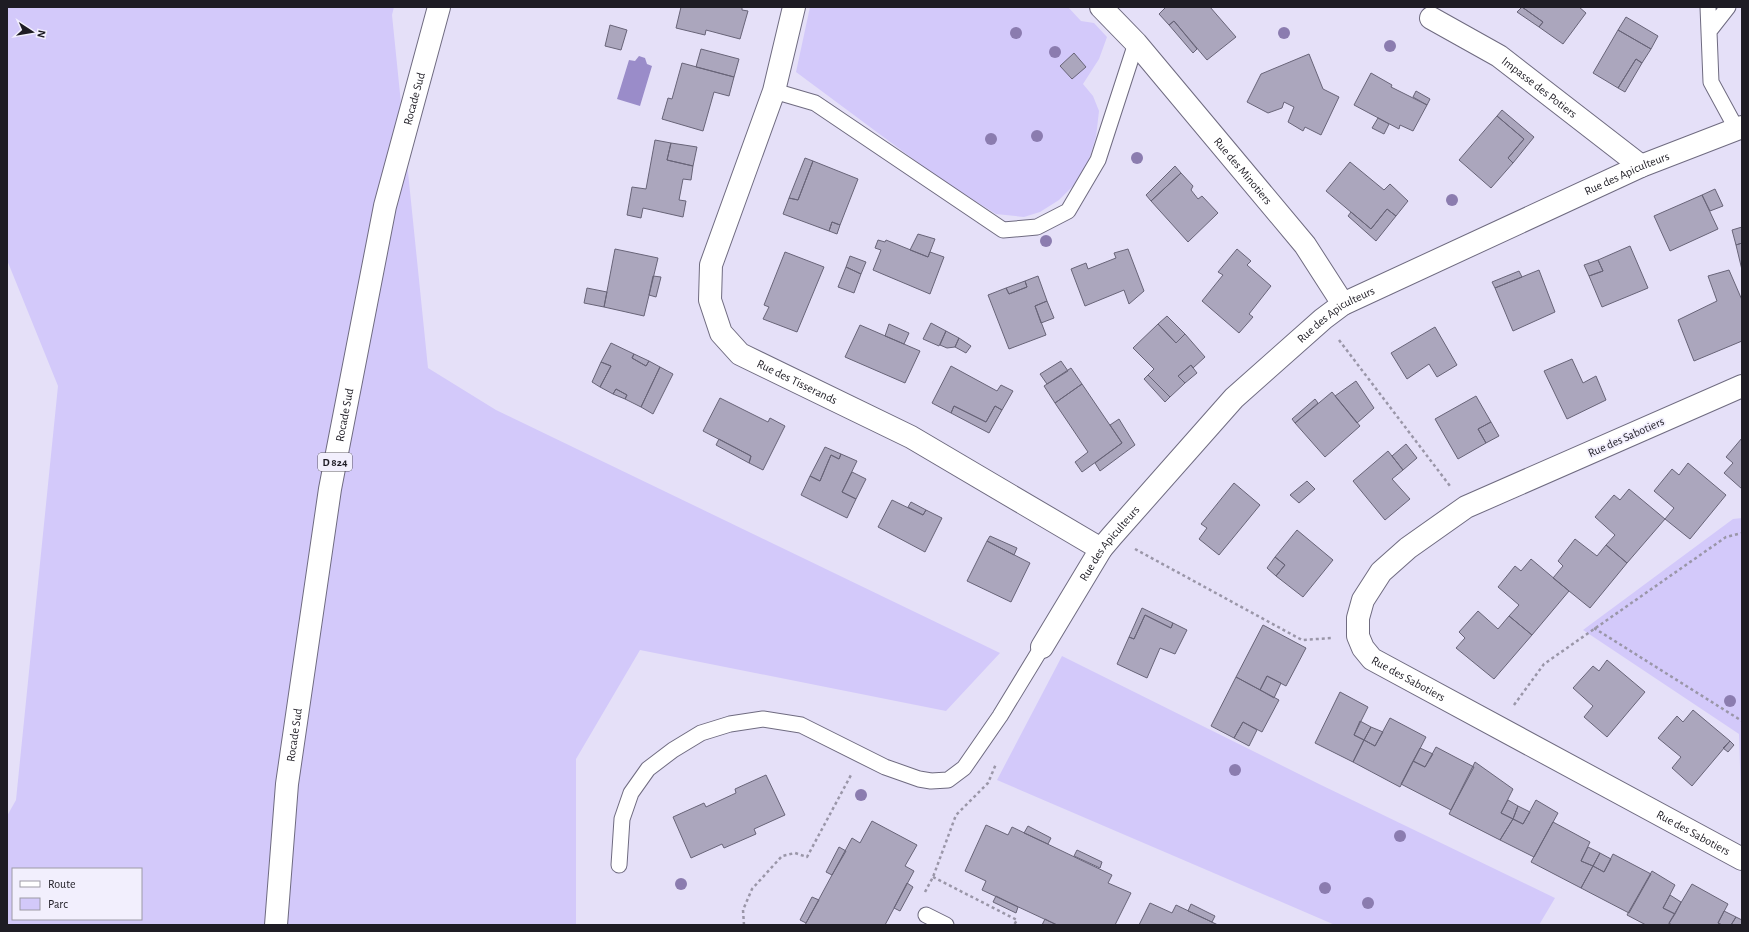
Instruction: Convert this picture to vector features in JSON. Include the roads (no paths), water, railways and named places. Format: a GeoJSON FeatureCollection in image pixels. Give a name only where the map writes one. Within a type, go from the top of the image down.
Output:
{"type":"FeatureCollection","features":[{"type":"Feature","properties":{"kind":"street","name":"Rocade Sud"},"geometry":{"type":"LineString","coordinates":[[276,925],[287,784],[330,490],[385,206],[439,7]]}},
{"type":"Feature","properties":{"kind":"street","name":"Rue des Tisserands"},"geometry":{"type":"LineString","coordinates":[[794,7],[774,91],[711,264],[710,300],[721,333],[740,354],[911,437],[1106,542]]}},
{"type":"Feature","properties":{"kind":"street","name":"Rue des Minotiers"},"geometry":{"type":"LineString","coordinates":[[1101,7],[1136,43],[1305,245],[1344,304]]}},
{"type":"Feature","properties":{"kind":"street","name":"Impasse des Potiers"},"geometry":{"type":"LineString","coordinates":[[1431,18],[1499,56],[1641,166]]}},
{"type":"Feature","properties":{"kind":"street","name":"Rue des Apiculteurs"},"geometry":{"type":"LineString","coordinates":[[1042,647],[1106,542],[1234,398],[1323,319],[1344,304],[1641,166],[1739,128]]}},
{"type":"Feature","properties":{"kind":"street","name":"Rue des Sabotiers"},"geometry":{"type":"LineString","coordinates":[[1742,386],[1466,507],[1408,548],[1381,572],[1363,600],[1358,618],[1358,636],[1363,648],[1372,659],[1742,859]]}},
{"type":"Feature","properties":{"kind":"lane"},"geometry":{"type":"LineString","coordinates":[[1708,7],[1711,82],[1739,128]]}},
{"type":"Feature","properties":{"kind":"lane"},"geometry":{"type":"LineString","coordinates":[[1710,30],[1728,7]]}},
{"type":"Feature","properties":{"kind":"lane"},"geometry":{"type":"LineString","coordinates":[[774,91],[815,103],[1003,230],[1037,227],[1068,211],[1098,160],[1136,43]]}},
{"type":"Feature","properties":{"kind":"lane"},"geometry":{"type":"LineString","coordinates":[[620,864],[622,819],[631,793],[648,769],[673,750],[701,733],[730,724],[763,719],[801,725],[885,767],[919,779],[931,781],[948,780],[964,768],[1000,716],[1042,647]]}},
{"type":"Feature","properties":{"kind":"lane"},"geometry":{"type":"LineString","coordinates":[[926,915],[946,925]]}}]}
